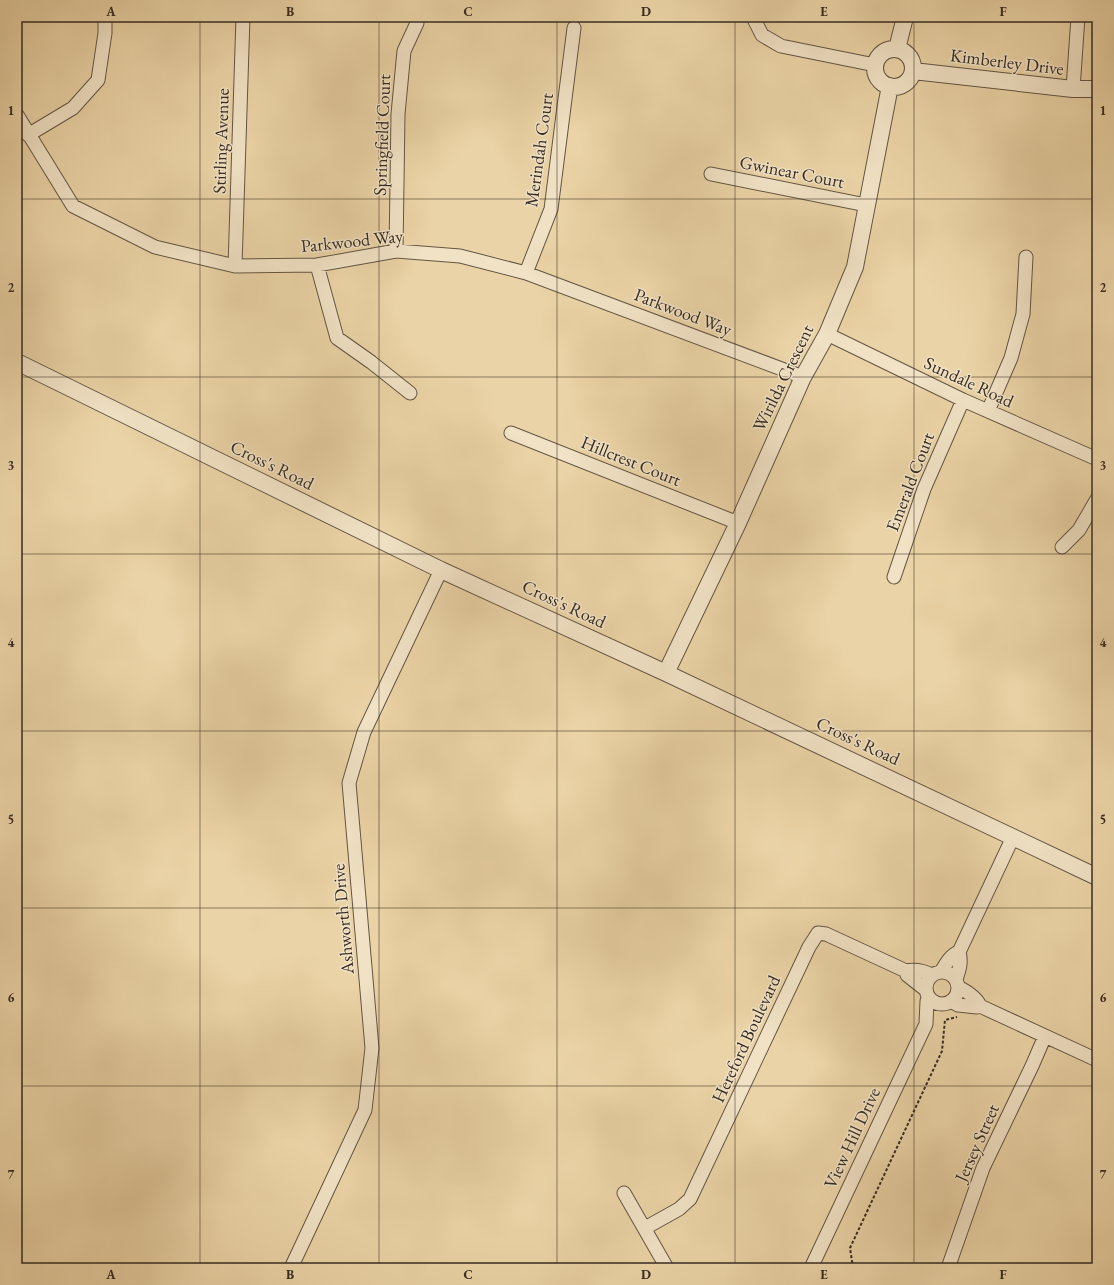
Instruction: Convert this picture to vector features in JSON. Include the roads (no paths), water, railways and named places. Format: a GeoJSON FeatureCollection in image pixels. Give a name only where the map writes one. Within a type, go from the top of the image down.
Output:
{"type":"FeatureCollection","features":[{"type":"Feature","properties":{"kind":"street"},"geometry":{"type":"LineString","coordinates":[[28,135],[72,108],[98,80],[105,33],[105,17]]}},
{"type":"Feature","properties":{"kind":"street","name":"Stirling Avenue"},"geometry":{"type":"LineString","coordinates":[[235,266],[243,17]]}},
{"type":"Feature","properties":{"kind":"street"},"geometry":{"type":"LineString","coordinates":[[753,17],[762,35],[781,46],[876,65]]}},
{"type":"Feature","properties":{"kind":"street"},"geometry":{"type":"LineString","coordinates":[[897,49],[905,17]]}},
{"type":"Feature","properties":{"kind":"street"},"geometry":{"type":"LineString","coordinates":[[1073,89],[1078,17]]}},
{"type":"Feature","properties":{"kind":"street","name":"Springfield Court"},"geometry":{"type":"LineString","coordinates":[[396,251],[398,114],[404,51],[417,23]]}},
{"type":"Feature","properties":{"kind":"street","name":"Merindah Court"},"geometry":{"type":"LineString","coordinates":[[526,273],[550,210],[574,28]]}},
{"type":"Feature","properties":{"kind":"street"},"geometry":{"type":"LineString","coordinates":[[897,49],[910,57],[913,71],[910,78],[905,83],[898,86],[890,86],[880,81],[877,76],[876,65],[878,58],[883,52],[897,49]]}},
{"type":"Feature","properties":{"kind":"street","name":"Kimberley Drive"},"geometry":{"type":"LineString","coordinates":[[913,71],[1073,89],[1097,89]]}},
{"type":"Feature","properties":{"kind":"street","name":"Wirilda Crescent"},"geometry":{"type":"LineString","coordinates":[[666,673],[738,523],[803,377],[827,334],[855,267],[890,86]]}},
{"type":"Feature","properties":{"kind":"street","name":"Parkwood Way"},"geometry":{"type":"LineString","coordinates":[[17,115],[73,206],[155,248],[235,266],[317,264],[396,251],[460,256],[526,273],[803,377]]}},
{"type":"Feature","properties":{"kind":"street","name":"Gwinear Court"},"geometry":{"type":"LineString","coordinates":[[711,174],[866,205]]}},
{"type":"Feature","properties":{"kind":"street"},"geometry":{"type":"LineString","coordinates":[[988,411],[1011,358],[1023,314],[1026,257]]}},
{"type":"Feature","properties":{"kind":"street"},"geometry":{"type":"LineString","coordinates":[[317,264],[337,338],[371,362],[410,393]]}},
{"type":"Feature","properties":{"kind":"street","name":"Sundale Road"},"geometry":{"type":"LineString","coordinates":[[827,334],[963,400],[1097,460]]}},
{"type":"Feature","properties":{"kind":"street","name":"Cross's Road"},"geometry":{"type":"LineString","coordinates":[[17,362],[441,570],[666,673],[1097,877]]}},
{"type":"Feature","properties":{"kind":"street","name":"Emerald Court"},"geometry":{"type":"LineString","coordinates":[[894,577],[924,489],[963,400]]}},
{"type":"Feature","properties":{"kind":"street","name":"Hillcrest Court"},"geometry":{"type":"LineString","coordinates":[[511,433],[738,523]]}},
{"type":"Feature","properties":{"kind":"street"},"geometry":{"type":"LineString","coordinates":[[1062,548],[1080,530],[1097,499]]}},
{"type":"Feature","properties":{"kind":"street","name":"Ashworth Drive"},"geometry":{"type":"LineString","coordinates":[[291,1268],[365,1110],[372,1048],[349,783],[364,732],[441,570]]}},
{"type":"Feature","properties":{"kind":"street"},"geometry":{"type":"LineString","coordinates":[[947,1003],[956,995],[960,961],[959,952],[1013,837]]}},
{"type":"Feature","properties":{"kind":"street","name":"Hereford Boulevard"},"geometry":{"type":"LineString","coordinates":[[645,1228],[679,1209],[690,1199],[809,947],[818,933],[826,934],[906,971],[916,970],[936,973]]}},
{"type":"Feature","properties":{"kind":"street"},"geometry":{"type":"LineString","coordinates":[[959,952],[956,953],[927,981],[927,994],[935,1003],[980,1006],[1097,1060]]}},
{"type":"Feature","properties":{"kind":"street","name":"Hereford Boulevard"},"geometry":{"type":"LineString","coordinates":[[906,971],[907,975],[927,994]]}},
{"type":"Feature","properties":{"kind":"street"},"geometry":{"type":"LineString","coordinates":[[936,973],[949,973],[957,983],[979,1003],[980,1006]]}},
{"type":"Feature","properties":{"kind":"street","name":"View Hill Drive"},"geometry":{"type":"LineString","coordinates":[[811,1268],[926,1024],[927,994]]}},
{"type":"Feature","properties":{"kind":"street","name":"View Hill Drive"},"geometry":{"type":"LineString","coordinates":[[926,1024],[947,1003]]}},
{"type":"Feature","properties":{"kind":"street","name":"Jersey Street"},"geometry":{"type":"LineString","coordinates":[[948,1268],[983,1168],[1045,1036]]}},
{"type":"Feature","properties":{"kind":"street"},"geometry":{"type":"LineString","coordinates":[[624,1193],[667,1268]]}}]}
